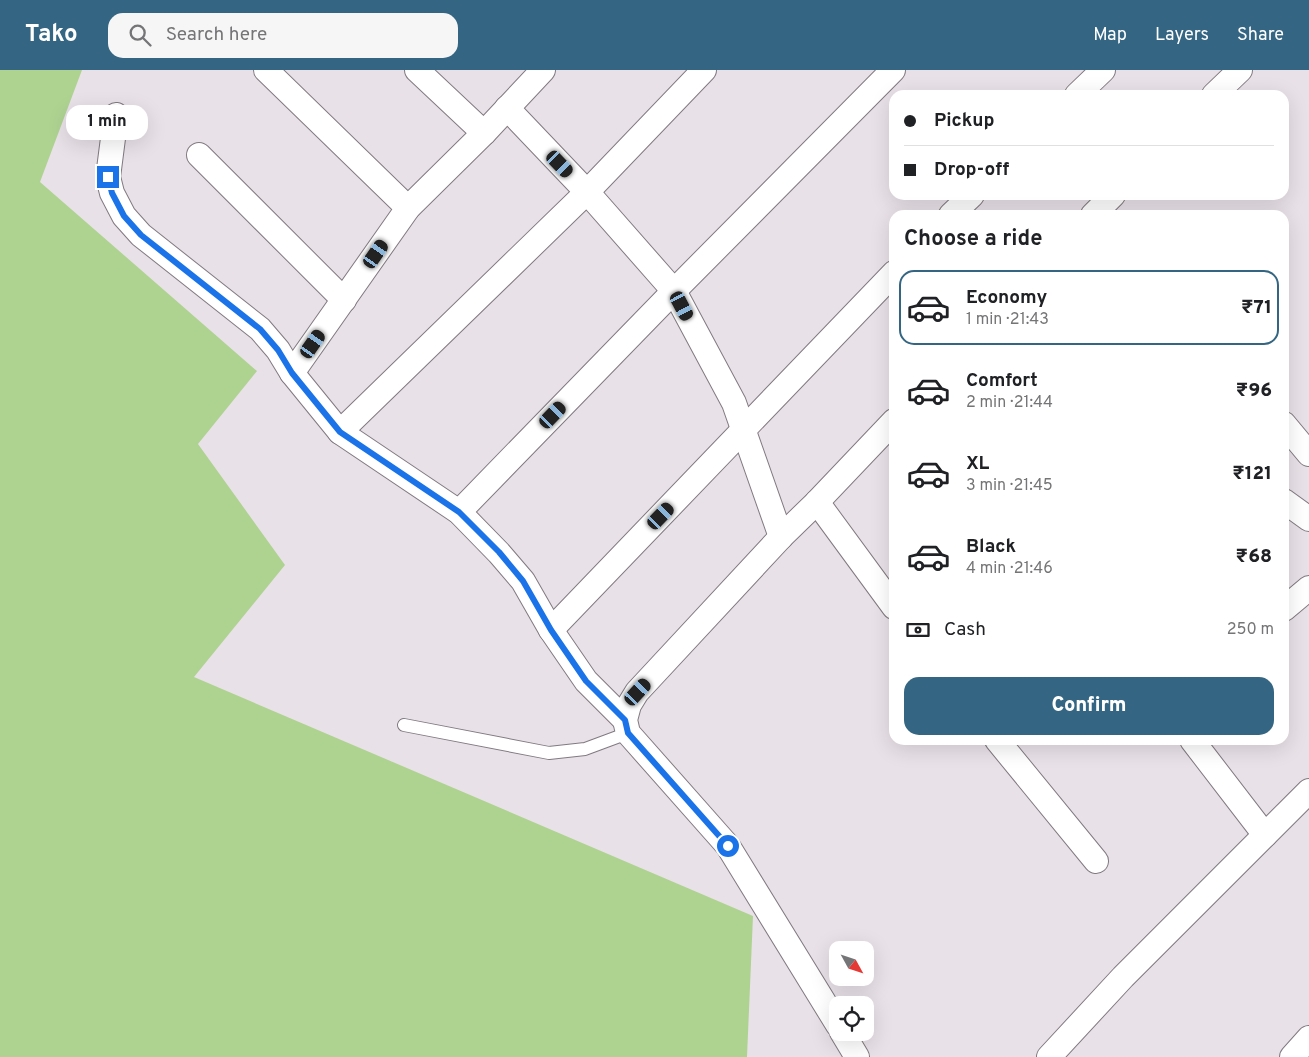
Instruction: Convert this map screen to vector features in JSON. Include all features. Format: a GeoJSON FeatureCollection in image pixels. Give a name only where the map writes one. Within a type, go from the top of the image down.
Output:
{"type":"FeatureCollection","features":[{"type":"Feature","properties":{"kind":"street"},"geometry":{"type":"LineString","coordinates":[[266,70],[408,208]]}},
{"type":"Feature","properties":{"kind":"street"},"geometry":{"type":"LineString","coordinates":[[417,70],[484,132]]}},
{"type":"Feature","properties":{"kind":"street"},"geometry":{"type":"LineString","coordinates":[[292,373],[408,208],[543,70]]}},
{"type":"Feature","properties":{"kind":"street"},"geometry":{"type":"LineString","coordinates":[[340,432],[587,192],[704,70]]}},
{"type":"Feature","properties":{"kind":"street"},"geometry":{"type":"LineString","coordinates":[[459,512],[674,290],[893,70]]}},
{"type":"Feature","properties":{"kind":"street"},"geometry":{"type":"LineString","coordinates":[[1082,90],[1103,70]]}},
{"type":"Feature","properties":{"kind":"street"},"geometry":{"type":"LineString","coordinates":[[1219,90],[1240,70]]}},
{"type":"Feature","properties":{"kind":"street"},"geometry":{"type":"LineString","coordinates":[[507,108],[587,192],[674,290],[734,403],[781,537]]}},
{"type":"Feature","properties":{"kind":"street"},"geometry":{"type":"LineString","coordinates":[[116,115],[108,177],[112,193],[124,216],[141,235],[260,329],[278,350],[292,373],[340,432],[459,512],[499,552],[523,581],[551,630],[586,681],[627,726],[728,846],[829,1010]]}},
{"type":"Feature","properties":{"kind":"street"},"geometry":{"type":"LineString","coordinates":[[199,155],[344,300]]}},
{"type":"Feature","properties":{"kind":"street"},"geometry":{"type":"LineString","coordinates":[[957,210],[967,200]]}},
{"type":"Feature","properties":{"kind":"street"},"geometry":{"type":"LineString","coordinates":[[551,630],[889,278]]}},
{"type":"Feature","properties":{"kind":"street"},"geometry":{"type":"LineString","coordinates":[[627,726],[629,705],[638,692],[781,537],[889,426]]}},
{"type":"Feature","properties":{"kind":"street"},"geometry":{"type":"LineString","coordinates":[[1289,430],[1309,454]]}},
{"type":"Feature","properties":{"kind":"street"},"geometry":{"type":"LineString","coordinates":[[817,502],[889,600]]}},
{"type":"Feature","properties":{"kind":"street"},"geometry":{"type":"LineString","coordinates":[[1289,505],[1309,519]]}},
{"type":"Feature","properties":{"kind":"street"},"geometry":{"type":"LineString","coordinates":[[1289,605],[1309,588]]}},
{"type":"Feature","properties":{"kind":"street"},"geometry":{"type":"LineString","coordinates":[[1001,745],[1096,861]]}},
{"type":"Feature","properties":{"kind":"street"},"geometry":{"type":"LineString","coordinates":[[1196,745],[1266,835]]}},
{"type":"Feature","properties":{"kind":"street"},"geometry":{"type":"LineString","coordinates":[[1049,1057],[1124,977],[1309,791]]}},
{"type":"Feature","properties":{"kind":"street"},"geometry":{"type":"LineString","coordinates":[[1292,1057],[1309,1038]]}},
{"type":"Feature","properties":{"kind":"street"},"geometry":{"type":"LineString","coordinates":[[847,1041],[857,1057]]}},
{"type":"Feature","properties":{"kind":"lane"},"geometry":{"type":"LineString","coordinates":[[404,725],[549,753],[585,749],[627,726]]}},
{"type":"Feature","properties":{"kind":"green space"},"geometry":{"type":"Polygon","coordinates":[[[0,70],[82,70],[40,182],[257,371],[198,444],[285,565],[194,677],[753,916],[747,1057],[0,1057],[0,70]]]}},
{"type":"Feature","properties":{"kind":"route"},"geometry":{"type":"LineString","coordinates":[[108,177],[112,193],[124,216],[141,235],[260,329],[278,350],[292,373],[340,432],[459,512],[499,552],[523,581],[551,630],[586,681],[625,720],[628,733],[728,846]]}}]}
